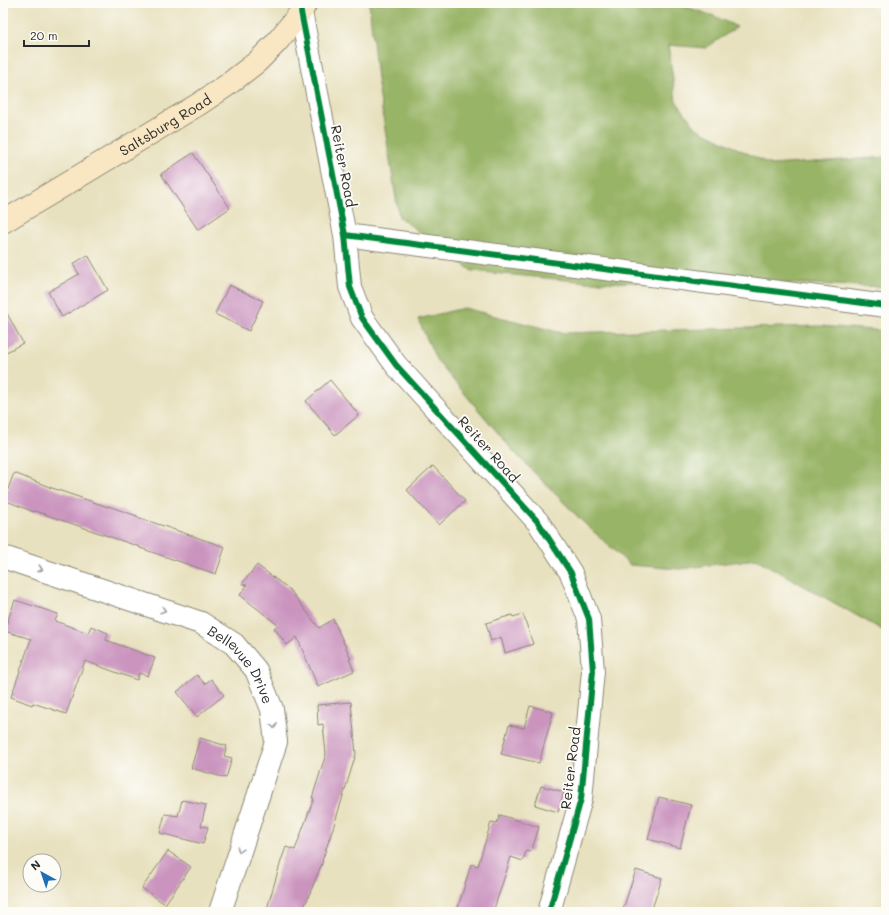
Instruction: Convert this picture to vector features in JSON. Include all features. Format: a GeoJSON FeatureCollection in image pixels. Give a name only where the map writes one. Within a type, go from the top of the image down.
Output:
{"type":"FeatureCollection","features":[{"type":"Feature","properties":{"kind":"main road","name":"Saltsburg Road"},"geometry":{"type":"LineString","coordinates":[[3,222],[199,104],[226,86],[257,62],[276,43],[304,8]]}},
{"type":"Feature","properties":{"kind":"street","name":"Reiter Road"},"geometry":{"type":"LineString","coordinates":[[304,8],[345,235],[350,287],[362,318],[396,365],[538,522],[571,573],[588,619],[593,672],[581,799],[549,912]]}},
{"type":"Feature","properties":{"kind":"street"},"geometry":{"type":"LineString","coordinates":[[345,235],[886,306]]}},
{"type":"Feature","properties":{"kind":"street","name":"Bellevue Drive"},"geometry":{"type":"LineString","coordinates":[[3,557],[202,623],[234,644],[256,670],[272,709],[276,742],[220,912]]}},
{"type":"Feature","properties":{"kind":"green space"},"geometry":{"type":"Polygon","coordinates":[[[369,3],[678,3],[680,5],[714,16],[737,27],[706,48],[668,45],[676,101],[696,128],[771,165],[886,157],[886,287],[808,284],[588,282],[472,271],[399,217],[377,79],[369,3]]]}},
{"type":"Feature","properties":{"kind":"green space"},"geometry":{"type":"Polygon","coordinates":[[[464,308],[562,333],[820,326],[886,331],[886,632],[756,559],[680,569],[630,565],[582,521],[515,453],[437,361],[418,319],[464,308]]]}},
{"type":"Feature","properties":{"kind":"building"},"geometry":{"type":"Polygon","coordinates":[[[193,153],[230,208],[198,230],[161,174],[193,153]]]}},
{"type":"Feature","properties":{"kind":"building"},"geometry":{"type":"Polygon","coordinates":[[[88,255],[108,290],[62,317],[48,292],[79,274],[73,264],[88,255]]]}},
{"type":"Feature","properties":{"kind":"building"},"geometry":{"type":"Polygon","coordinates":[[[229,285],[263,301],[249,331],[215,314],[229,285]]]}},
{"type":"Feature","properties":{"kind":"building"},"geometry":{"type":"Polygon","coordinates":[[[3,306],[23,343],[3,354],[3,306]]]}},
{"type":"Feature","properties":{"kind":"building"},"geometry":{"type":"Polygon","coordinates":[[[330,380],[359,415],[335,435],[306,401],[330,380]]]}},
{"type":"Feature","properties":{"kind":"building"},"geometry":{"type":"Polygon","coordinates":[[[433,466],[465,501],[439,525],[407,490],[433,466]]]}},
{"type":"Feature","properties":{"kind":"building"},"geometry":{"type":"Polygon","coordinates":[[[14,473],[52,488],[225,547],[216,574],[35,511],[34,512],[4,500],[14,473]]]}},
{"type":"Feature","properties":{"kind":"building"},"geometry":{"type":"Polygon","coordinates":[[[257,565],[290,590],[319,628],[333,619],[351,659],[349,659],[354,671],[318,687],[297,637],[287,645],[274,628],[278,625],[240,595],[247,585],[242,584],[257,565]]]}},
{"type":"Feature","properties":{"kind":"building"},"geometry":{"type":"Polygon","coordinates":[[[15,600],[58,614],[55,621],[88,633],[91,626],[108,633],[106,640],[155,658],[148,676],[139,673],[137,680],[85,661],[66,714],[33,703],[32,705],[11,697],[31,639],[4,631],[15,600]]]}},
{"type":"Feature","properties":{"kind":"building"},"geometry":{"type":"Polygon","coordinates":[[[523,614],[533,644],[505,653],[501,637],[491,641],[486,623],[512,615],[513,617],[523,614]]]}},
{"type":"Feature","properties":{"kind":"building"},"geometry":{"type":"Polygon","coordinates":[[[197,675],[205,684],[211,679],[224,695],[197,717],[177,692],[197,675]]]}},
{"type":"Feature","properties":{"kind":"building"},"geometry":{"type":"Polygon","coordinates":[[[351,702],[356,754],[323,861],[302,912],[266,912],[286,847],[295,850],[314,798],[312,798],[326,754],[323,724],[318,725],[317,705],[351,702]]]}},
{"type":"Feature","properties":{"kind":"building"},"geometry":{"type":"Polygon","coordinates":[[[530,706],[553,712],[539,763],[501,754],[509,725],[524,728],[530,706]]]}},
{"type":"Feature","properties":{"kind":"building"},"geometry":{"type":"Polygon","coordinates":[[[200,738],[227,746],[224,756],[232,758],[226,778],[191,768],[200,738]]]}},
{"type":"Feature","properties":{"kind":"building"},"geometry":{"type":"Polygon","coordinates":[[[541,786],[564,792],[558,812],[535,805],[541,786]]]}},
{"type":"Feature","properties":{"kind":"building"},"geometry":{"type":"Polygon","coordinates":[[[659,797],[691,805],[680,848],[648,839],[659,797]]]}},
{"type":"Feature","properties":{"kind":"building"},"geometry":{"type":"Polygon","coordinates":[[[182,800],[206,805],[201,826],[208,827],[203,844],[160,833],[165,814],[178,816],[182,800]]]}},
{"type":"Feature","properties":{"kind":"building"},"geometry":{"type":"Polygon","coordinates":[[[500,815],[539,827],[531,852],[526,851],[523,861],[511,857],[493,912],[470,912],[458,908],[471,864],[478,866],[491,822],[497,823],[500,815]]]}},
{"type":"Feature","properties":{"kind":"building"},"geometry":{"type":"Polygon","coordinates":[[[168,851],[191,867],[165,904],[142,888],[168,851]]]}},
{"type":"Feature","properties":{"kind":"building"},"geometry":{"type":"Polygon","coordinates":[[[636,870],[662,878],[651,912],[622,912],[636,870]]]}},
{"type":"Feature","properties":{"kind":"cycle path"},"geometry":{"type":"LineString","coordinates":[[301,12],[345,235],[350,287],[362,318],[396,365],[538,522],[571,573],[589,619],[593,671],[581,799],[549,912]]}},
{"type":"Feature","properties":{"kind":"cycle path"},"geometry":{"type":"LineString","coordinates":[[345,235],[886,306]]}}]}
